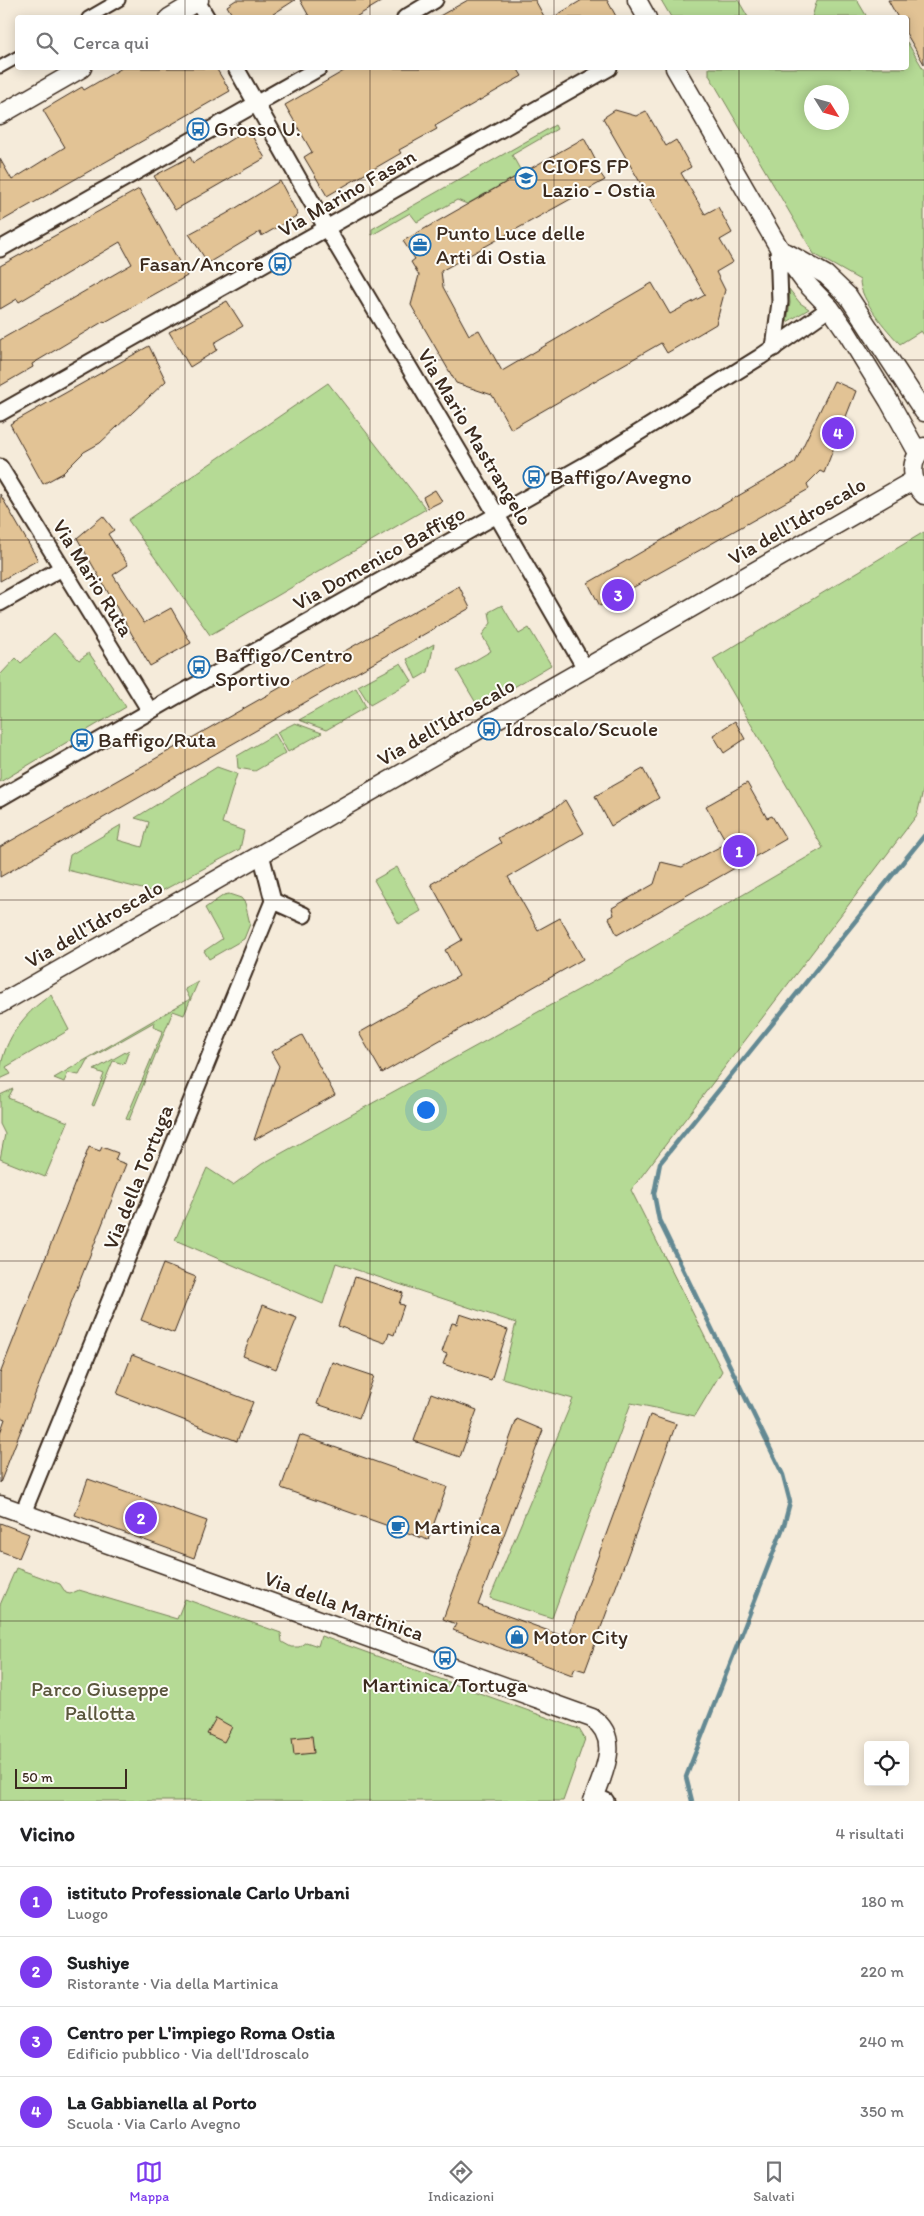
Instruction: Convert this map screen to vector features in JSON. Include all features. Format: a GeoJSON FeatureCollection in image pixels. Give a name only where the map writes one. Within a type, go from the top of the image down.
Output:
{"type":"FeatureCollection","features":[{"type":"Feature","properties":{"kind":"street"},"geometry":{"type":"LineString","coordinates":[[93,15],[119,0]]}},
{"type":"Feature","properties":{"kind":"street"},"geometry":{"type":"LineString","coordinates":[[173,15],[198,0],[206,15]]}},
{"type":"Feature","properties":{"kind":"street"},"geometry":{"type":"LineString","coordinates":[[409,15],[435,0]]}},
{"type":"Feature","properties":{"kind":"street"},"geometry":{"type":"LineString","coordinates":[[637,0],[645,15]]}},
{"type":"Feature","properties":{"kind":"street"},"geometry":{"type":"LineString","coordinates":[[0,67],[15,59]]}},
{"type":"Feature","properties":{"kind":"street"},"geometry":{"type":"LineString","coordinates":[[0,115],[79,70]]}},
{"type":"Feature","properties":{"kind":"street","name":"Via Mario Mastrangelo"},"geometry":{"type":"LineString","coordinates":[[237,70],[327,229],[498,516],[585,668]]}},
{"type":"Feature","properties":{"kind":"street"},"geometry":{"type":"LineString","coordinates":[[0,249],[316,70]]}},
{"type":"Feature","properties":{"kind":"street","name":"Via Marino Fasan"},"geometry":{"type":"LineString","coordinates":[[0,413],[605,70]]}},
{"type":"Feature","properties":{"kind":"street"},"geometry":{"type":"LineString","coordinates":[[676,70],[778,246],[804,281],[830,308],[921,450],[913,467],[914,480],[924,495]]}},
{"type":"Feature","properties":{"kind":"street"},"geometry":{"type":"LineString","coordinates":[[778,246],[829,278],[854,304],[924,412]]}},
{"type":"Feature","properties":{"kind":"street"},"geometry":{"type":"LineString","coordinates":[[774,348],[780,302],[778,246]]}},
{"type":"Feature","properties":{"kind":"street"},"geometry":{"type":"LineString","coordinates":[[830,308],[854,304]]}},
{"type":"Feature","properties":{"kind":"street","name":"Via Domenico Baffigo"},"geometry":{"type":"LineString","coordinates":[[0,798],[601,456],[774,348],[830,308]]}},
{"type":"Feature","properties":{"kind":"street","name":"Via Mario Ruta"},"geometry":{"type":"LineString","coordinates":[[0,467],[150,711]]}},
{"type":"Feature","properties":{"kind":"street","name":"Via dell'Idroscalo"},"geometry":{"type":"LineString","coordinates":[[1,1005],[914,480]]}},
{"type":"Feature","properties":{"kind":"street"},"geometry":{"type":"LineString","coordinates":[[0,603],[62,568]]}},
{"type":"Feature","properties":{"kind":"street"},"geometry":{"type":"LineString","coordinates":[[261,854],[273,901],[304,915]]}},
{"type":"Feature","properties":{"kind":"street","name":"Via della Tortuga"},"geometry":{"type":"LineString","coordinates":[[23,1513],[273,901]]}},
{"type":"Feature","properties":{"kind":"street","name":"Via della Martinica"},"geometry":{"type":"LineString","coordinates":[[0,1505],[592,1718],[600,1724],[606,1735],[609,1751],[598,1799]]}},
{"type":"Feature","properties":{"kind":"green space"},"geometry":{"type":"Polygon","coordinates":[[[661,0],[738,0],[747,15],[670,15],[661,0]]]}},
{"type":"Feature","properties":{"kind":"green space"},"geometry":{"type":"Polygon","coordinates":[[[817,0],[857,0],[866,15],[813,15],[817,0]]]}},
{"type":"Feature","properties":{"kind":"green space"},"geometry":{"type":"Polygon","coordinates":[[[909,45],[924,70],[924,335],[921,331],[900,344],[869,305],[861,288],[860,280],[814,254],[709,75],[709,70],[909,70],[909,45]]]}},
{"type":"Feature","properties":{"kind":"green space"},"geometry":{"type":"Polygon","coordinates":[[[555,125],[557,129],[512,155],[522,173],[467,204],[457,200],[417,222],[410,213],[372,235],[372,229],[555,125]]]}},
{"type":"Feature","properties":{"kind":"green space"},"geometry":{"type":"Polygon","coordinates":[[[789,289],[800,303],[809,309],[787,322],[790,303],[789,289]]]}},
{"type":"Feature","properties":{"kind":"green space"},"geometry":{"type":"Polygon","coordinates":[[[328,383],[426,509],[210,635],[128,520],[328,383]]]}},
{"type":"Feature","properties":{"kind":"green space"},"geometry":{"type":"Polygon","coordinates":[[[924,532],[924,787],[917,815],[631,1190],[722,1371],[695,1416],[631,1403],[552,1618],[490,1598],[573,1399],[502,1378],[516,1323],[336,1263],[323,1304],[175,1240],[207,1168],[233,1185],[262,1164],[607,974],[823,848],[713,659],[924,532]]]}},
{"type":"Feature","properties":{"kind":"green space"},"geometry":{"type":"Polygon","coordinates":[[[502,605],[519,634],[529,628],[551,665],[479,708],[457,671],[491,651],[482,635],[491,623],[489,612],[502,605]]]}},
{"type":"Feature","properties":{"kind":"green space"},"geometry":{"type":"Polygon","coordinates":[[[54,633],[79,660],[89,653],[126,707],[0,782],[0,675],[16,658],[21,663],[54,633]]]}},
{"type":"Feature","properties":{"kind":"green space"},"geometry":{"type":"Polygon","coordinates":[[[434,644],[428,672],[416,679],[407,659],[434,644]]]}},
{"type":"Feature","properties":{"kind":"green space"},"geometry":{"type":"Polygon","coordinates":[[[401,663],[412,681],[370,705],[358,686],[401,663]]]}},
{"type":"Feature","properties":{"kind":"green space"},"geometry":{"type":"Polygon","coordinates":[[[356,688],[366,707],[326,730],[299,720],[356,688]]]}},
{"type":"Feature","properties":{"kind":"green space"},"geometry":{"type":"Polygon","coordinates":[[[295,723],[322,733],[288,752],[277,732],[295,723]]]}},
{"type":"Feature","properties":{"kind":"green space"},"geometry":{"type":"Polygon","coordinates":[[[275,734],[286,753],[255,771],[238,768],[237,756],[275,734]]]}},
{"type":"Feature","properties":{"kind":"green space"},"geometry":{"type":"Polygon","coordinates":[[[217,767],[237,774],[222,823],[244,831],[240,849],[158,893],[67,870],[70,855],[121,825],[118,840],[142,847],[149,822],[135,818],[217,767]]]}},
{"type":"Feature","properties":{"kind":"green space"},"geometry":{"type":"Polygon","coordinates":[[[397,867],[421,911],[399,924],[374,880],[397,867]]]}},
{"type":"Feature","properties":{"kind":"green space"},"geometry":{"type":"Polygon","coordinates":[[[229,894],[241,898],[245,903],[250,924],[244,939],[209,959],[204,951],[222,939],[205,908],[224,895],[229,894]]]}},
{"type":"Feature","properties":{"kind":"green space"},"geometry":{"type":"Polygon","coordinates":[[[198,982],[184,1015],[173,1011],[129,1120],[126,1119],[163,1031],[153,1027],[154,1022],[87,1060],[79,1075],[68,1073],[64,1082],[54,1078],[190,999],[185,989],[198,982]]]}},
{"type":"Feature","properties":{"kind":"green space"},"geometry":{"type":"Polygon","coordinates":[[[51,995],[69,1030],[6,1067],[11,1074],[0,1079],[1,1066],[8,1042],[31,1011],[51,995]]]}},
{"type":"Feature","properties":{"kind":"green space"},"geometry":{"type":"Polygon","coordinates":[[[129,1050],[124,1064],[113,1061],[94,1106],[92,1105],[104,1074],[94,1070],[129,1050]]]}},
{"type":"Feature","properties":{"kind":"green space"},"geometry":{"type":"Polygon","coordinates":[[[13,1089],[8,1098],[68,1122],[45,1177],[0,1159],[5,1134],[0,1124],[0,1095],[13,1089]]]}},
{"type":"Feature","properties":{"kind":"green space","name":"Parco Giuseppe Pallotta"},"geometry":{"type":"Polygon","coordinates":[[[16,1568],[60,1584],[66,1593],[70,1594],[79,1590],[177,1619],[185,1599],[281,1633],[282,1642],[291,1647],[299,1647],[306,1642],[318,1646],[321,1636],[579,1729],[585,1739],[563,1801],[0,1801],[0,1605],[16,1568]]]}},
{"type":"Feature","properties":{"kind":"building"},"geometry":{"type":"Polygon","coordinates":[[[236,0],[295,0],[272,15],[232,15],[227,6],[236,0]]]}},
{"type":"Feature","properties":{"kind":"building"},"geometry":{"type":"Polygon","coordinates":[[[300,0],[384,0],[359,15],[308,15],[300,0]]]}},
{"type":"Feature","properties":{"kind":"building"},"geometry":{"type":"Polygon","coordinates":[[[468,0],[535,0],[543,15],[441,15],[468,0]]]}},
{"type":"Feature","properties":{"kind":"building"},"geometry":{"type":"Polygon","coordinates":[[[582,0],[607,0],[615,15],[557,15],[582,0]]]}},
{"type":"Feature","properties":{"kind":"building"},"geometry":{"type":"Polygon","coordinates":[[[888,0],[924,0],[924,64],[909,38],[909,15],[896,15],[888,0]]]}},
{"type":"Feature","properties":{"kind":"building"},"geometry":{"type":"Polygon","coordinates":[[[119,70],[217,70],[230,91],[0,222],[0,159],[12,180],[65,147],[43,110],[82,87],[84,90],[119,70]]]}},
{"type":"Feature","properties":{"kind":"building"},"geometry":{"type":"Polygon","coordinates":[[[346,70],[518,70],[522,76],[435,126],[437,129],[399,150],[401,153],[327,196],[304,157],[312,152],[285,105],[346,70]]]}},
{"type":"Feature","properties":{"kind":"building"},"geometry":{"type":"Polygon","coordinates":[[[615,110],[636,116],[646,111],[666,146],[676,140],[691,167],[681,173],[705,214],[718,207],[732,233],[720,240],[733,262],[716,272],[725,290],[716,324],[667,353],[661,343],[511,429],[492,395],[456,383],[411,305],[419,275],[411,262],[415,259],[403,241],[584,138],[598,165],[595,166],[605,180],[441,271],[443,287],[469,335],[479,330],[502,371],[652,283],[670,314],[705,295],[603,118],[615,110]]]}},
{"type":"Feature","properties":{"kind":"building"},"geometry":{"type":"Polygon","coordinates":[[[248,129],[265,158],[175,210],[154,176],[190,157],[193,163],[248,129]]]}},
{"type":"Feature","properties":{"kind":"building"},"geometry":{"type":"Polygon","coordinates":[[[280,181],[298,215],[262,236],[260,232],[208,263],[189,234],[280,181]]]}},
{"type":"Feature","properties":{"kind":"building"},"geometry":{"type":"Polygon","coordinates":[[[139,189],[187,276],[104,321],[32,364],[33,367],[0,386],[0,340],[132,264],[120,242],[19,302],[17,299],[0,309],[0,266],[139,189]]]}},
{"type":"Feature","properties":{"kind":"building"},"geometry":{"type":"Polygon","coordinates":[[[227,301],[243,326],[214,343],[217,350],[190,367],[169,332],[227,301]]]}},
{"type":"Feature","properties":{"kind":"building"},"geometry":{"type":"Polygon","coordinates":[[[149,346],[166,381],[100,443],[84,452],[63,473],[43,484],[10,424],[149,346]]]}},
{"type":"Feature","properties":{"kind":"building"},"geometry":{"type":"Polygon","coordinates":[[[834,381],[856,391],[824,473],[820,471],[807,484],[809,489],[600,606],[588,583],[795,463],[834,381]]]}},
{"type":"Feature","properties":{"kind":"building"},"geometry":{"type":"Polygon","coordinates":[[[435,490],[442,501],[428,508],[423,497],[435,490]]]}},
{"type":"Feature","properties":{"kind":"building"},"geometry":{"type":"Polygon","coordinates":[[[0,494],[38,560],[0,581],[0,494]]]}},
{"type":"Feature","properties":{"kind":"building"},"geometry":{"type":"Polygon","coordinates":[[[103,516],[114,530],[108,534],[128,565],[113,575],[144,623],[171,608],[191,643],[150,666],[77,538],[103,516]]]}},
{"type":"Feature","properties":{"kind":"building"},"geometry":{"type":"Polygon","coordinates":[[[459,586],[470,608],[0,877],[0,847],[459,586]]]}},
{"type":"Feature","properties":{"kind":"building"},"geometry":{"type":"Polygon","coordinates":[[[735,721],[745,739],[724,753],[713,735],[735,721]]]}},
{"type":"Feature","properties":{"kind":"building"},"geometry":{"type":"Polygon","coordinates":[[[643,769],[659,798],[611,826],[595,796],[643,769]]]}},
{"type":"Feature","properties":{"kind":"building"},"geometry":{"type":"Polygon","coordinates":[[[747,783],[767,818],[772,816],[786,839],[617,935],[609,918],[614,915],[612,908],[654,884],[661,862],[682,867],[727,843],[706,806],[747,783]]]}},
{"type":"Feature","properties":{"kind":"building"},"geometry":{"type":"Polygon","coordinates":[[[565,800],[584,833],[508,877],[538,930],[560,918],[583,959],[382,1073],[359,1033],[459,976],[445,950],[462,940],[431,884],[501,843],[498,838],[558,806],[565,800]]]}},
{"type":"Feature","properties":{"kind":"building"},"geometry":{"type":"Polygon","coordinates":[[[302,1035],[335,1095],[254,1140],[279,1066],[271,1052],[302,1035]]]}},
{"type":"Feature","properties":{"kind":"building"},"geometry":{"type":"Polygon","coordinates":[[[89,1147],[100,1151],[102,1147],[118,1153],[115,1160],[126,1164],[0,1483],[0,1433],[5,1419],[0,1417],[0,1374],[89,1147]]]}},
{"type":"Feature","properties":{"kind":"building"},"geometry":{"type":"Polygon","coordinates":[[[163,1264],[196,1277],[174,1333],[141,1320],[163,1264]]]}},
{"type":"Feature","properties":{"kind":"building"},"geometry":{"type":"Polygon","coordinates":[[[355,1277],[403,1293],[399,1304],[404,1305],[394,1335],[389,1333],[385,1343],[338,1326],[355,1277]]]}},
{"type":"Feature","properties":{"kind":"building"},"geometry":{"type":"Polygon","coordinates":[[[263,1305],[297,1318],[276,1369],[243,1356],[263,1305]]]}},
{"type":"Feature","properties":{"kind":"building"},"geometry":{"type":"Polygon","coordinates":[[[460,1314],[508,1330],[491,1380],[443,1364],[447,1354],[442,1352],[452,1323],[457,1324],[460,1314]]]}},
{"type":"Feature","properties":{"kind":"building"},"geometry":{"type":"Polygon","coordinates":[[[132,1355],[253,1402],[237,1441],[117,1394],[132,1355]]]}},
{"type":"Feature","properties":{"kind":"building"},"geometry":{"type":"Polygon","coordinates":[[[332,1362],[374,1376],[359,1418],[317,1404],[332,1362]]]}},
{"type":"Feature","properties":{"kind":"building"},"geometry":{"type":"Polygon","coordinates":[[[431,1393],[477,1410],[460,1457],[414,1441],[431,1393]]]}},
{"type":"Feature","properties":{"kind":"building"},"geometry":{"type":"Polygon","coordinates":[[[650,1415],[676,1424],[585,1671],[575,1668],[572,1675],[453,1630],[456,1624],[443,1619],[517,1419],[543,1430],[478,1605],[568,1638],[650,1415]]]}},
{"type":"Feature","properties":{"kind":"building"},"geometry":{"type":"Polygon","coordinates":[[[300,1435],[447,1487],[428,1540],[281,1488],[300,1435]]]}},
{"type":"Feature","properties":{"kind":"building"},"geometry":{"type":"Polygon","coordinates":[[[88,1479],[207,1521],[194,1558],[75,1515],[88,1479]]]}},
{"type":"Feature","properties":{"kind":"building"},"geometry":{"type":"Polygon","coordinates":[[[0,1523],[29,1534],[19,1558],[0,1551],[0,1523]]]}},
{"type":"Feature","properties":{"kind":"building"},"geometry":{"type":"Polygon","coordinates":[[[216,1718],[232,1727],[224,1742],[207,1734],[216,1718]]]}},
{"type":"Feature","properties":{"kind":"building"},"geometry":{"type":"Polygon","coordinates":[[[312,1736],[314,1753],[294,1755],[292,1738],[312,1736]]]}},
{"type":"Feature","properties":{"kind":"waterway"},"geometry":{"type":"LineString","coordinates":[[692,1801],[686,1777],[784,1525],[790,1502],[783,1475],[659,1220],[654,1194],[660,1163],[924,836]]}},
{"type":"Feature","properties":{"kind":"place","name":"Grosso U."},"geometry":{"type":"Point","coordinates":[198,129]}},
{"type":"Feature","properties":{"kind":"place","name":"CIOFS FP Lazio - Ostia"},"geometry":{"type":"Point","coordinates":[526,178]}},
{"type":"Feature","properties":{"kind":"place","name":"Punto Luce delle Arti di Ostia"},"geometry":{"type":"Point","coordinates":[420,245]}},
{"type":"Feature","properties":{"kind":"place","name":"Fasan/Ancore"},"geometry":{"type":"Point","coordinates":[280,264]}},
{"type":"Feature","properties":{"kind":"place","name":"La Gabbianella al Porto"},"geometry":{"type":"Point","coordinates":[838,433]}},
{"type":"Feature","properties":{"kind":"place","name":"Baffigo/Avegno"},"geometry":{"type":"Point","coordinates":[534,477]}},
{"type":"Feature","properties":{"kind":"place","name":"Centro per L'impiego Roma Ostia"},"geometry":{"type":"Point","coordinates":[618,595]}},
{"type":"Feature","properties":{"kind":"place","name":"Baffigo/Centro Sportivo"},"geometry":{"type":"Point","coordinates":[199,667]}},
{"type":"Feature","properties":{"kind":"place","name":"Idroscalo/Scuole"},"geometry":{"type":"Point","coordinates":[489,729]}},
{"type":"Feature","properties":{"kind":"place","name":"Baffigo/Ruta"},"geometry":{"type":"Point","coordinates":[82,740]}},
{"type":"Feature","properties":{"kind":"place","name":"istituto Professionale Carlo Urbani"},"geometry":{"type":"Point","coordinates":[739,851]}},
{"type":"Feature","properties":{"kind":"place","name":"Sushiye"},"geometry":{"type":"Point","coordinates":[141,1518]}},
{"type":"Feature","properties":{"kind":"place","name":"Martinica"},"geometry":{"type":"Point","coordinates":[398,1527]}},
{"type":"Feature","properties":{"kind":"place","name":"Motor City"},"geometry":{"type":"Point","coordinates":[517,1637]}},
{"type":"Feature","properties":{"kind":"place","name":"Martinica/Tortuga"},"geometry":{"type":"Point","coordinates":[445,1658]}}]}
